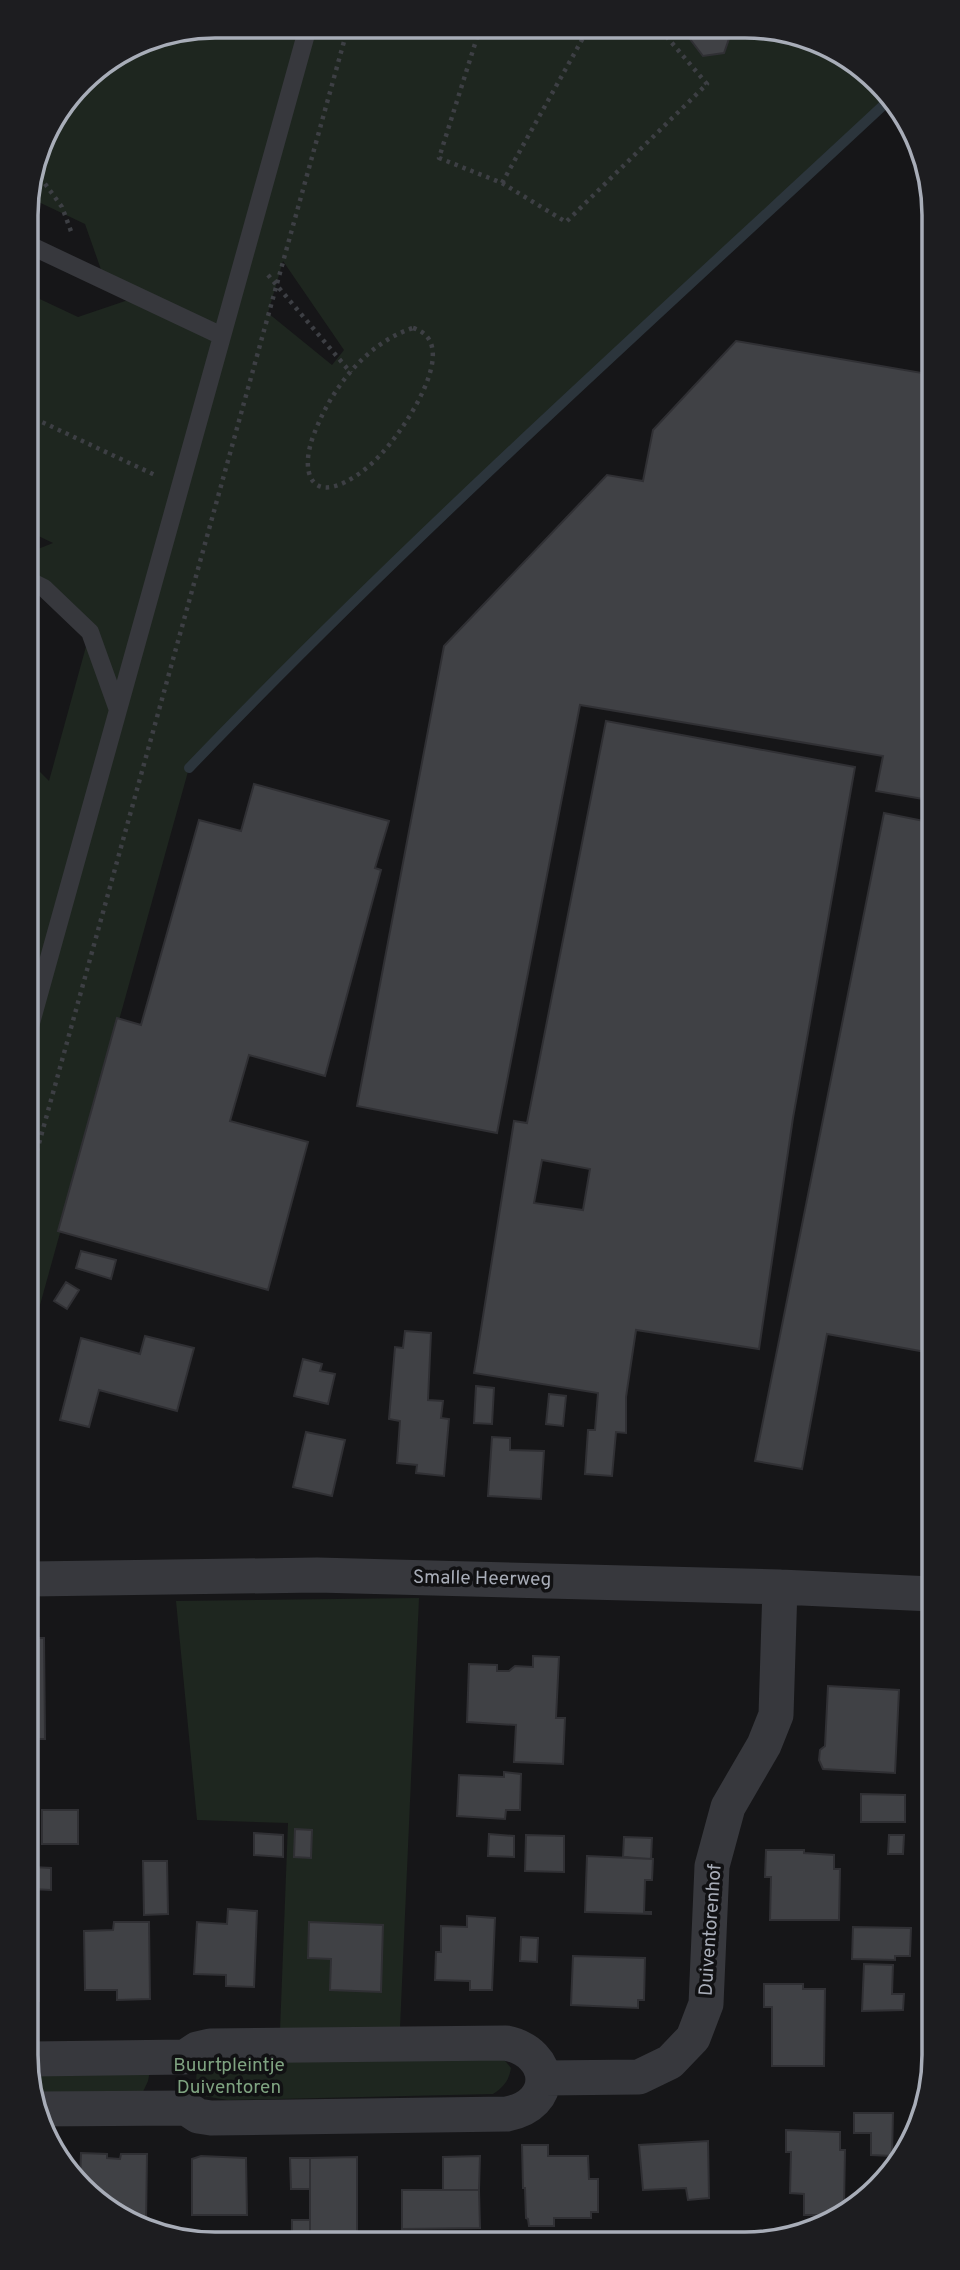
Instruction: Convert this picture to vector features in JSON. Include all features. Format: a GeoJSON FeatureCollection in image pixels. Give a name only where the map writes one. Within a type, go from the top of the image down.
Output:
{"type":"FeatureCollection","features":[{"type":"Feature","properties":{"kind":"street","name":"Smalle Heerweg"},"geometry":{"type":"LineString","coordinates":[[38,1579],[317,1575],[780,1587],[921,1594]]}},
{"type":"Feature","properties":{"kind":"street","name":"Duiventorenhof"},"geometry":{"type":"LineString","coordinates":[[545,2078],[639,2077],[670,2062],[693,2038],[706,2004],[712,1866],[728,1807],[764,1745],[776,1715],[780,1587]]}},
{"type":"Feature","properties":{"kind":"street"},"geometry":{"type":"LineString","coordinates":[[506,2043],[520,2045],[532,2053],[545,2078],[533,2104],[521,2112],[507,2114],[211,2118],[198,2116],[186,2108],[178,2096],[175,2083],[177,2069],[185,2057],[197,2049],[210,2046],[506,2043]]}},
{"type":"Feature","properties":{"kind":"street"},"geometry":{"type":"LineString","coordinates":[[38,2059],[185,2057]]}},
{"type":"Feature","properties":{"kind":"street"},"geometry":{"type":"LineString","coordinates":[[48,2109],[186,2108]]}},
{"type":"Feature","properties":{"kind":"lane"},"geometry":{"type":"LineString","coordinates":[[39,996],[305,38]]}},
{"type":"Feature","properties":{"kind":"lane"},"geometry":{"type":"LineString","coordinates":[[39,250],[222,336]]}},
{"type":"Feature","properties":{"kind":"lane"},"geometry":{"type":"LineString","coordinates":[[39,585],[90,632],[118,710]]}},
{"type":"Feature","properties":{"kind":"path"},"geometry":{"type":"LineString","coordinates":[[38,1145],[345,38]]}},
{"type":"Feature","properties":{"kind":"path"},"geometry":{"type":"LineString","coordinates":[[477,38],[439,158],[502,183],[566,222],[707,84],[668,38]]}},
{"type":"Feature","properties":{"kind":"path"},"geometry":{"type":"LineString","coordinates":[[502,183],[583,38]]}},
{"type":"Feature","properties":{"kind":"path"},"geometry":{"type":"LineString","coordinates":[[42,180],[62,207],[85,271]]}},
{"type":"Feature","properties":{"kind":"path"},"geometry":{"type":"LineString","coordinates":[[246,249],[351,373]]}},
{"type":"Feature","properties":{"kind":"path"},"geometry":{"type":"LineString","coordinates":[[413,328],[425,332],[432,342],[433,359],[427,381],[401,431],[363,472],[344,484],[327,489],[315,486],[308,475],[308,458],[313,436],[324,411],[351,373],[378,346],[397,334],[413,328]]}},
{"type":"Feature","properties":{"kind":"path"},"geometry":{"type":"LineString","coordinates":[[39,421],[180,486]]}},
{"type":"Feature","properties":{"kind":"green space"},"geometry":{"type":"Polygon","coordinates":[[[192,40],[768,40],[802,48],[843,68],[870,90],[883,106],[422,536],[265,689],[189,768],[38,1311],[39,771],[49,781],[90,632],[39,589],[39,549],[53,543],[39,536],[39,299],[78,317],[137,297],[105,281],[85,224],[39,202],[48,158],[68,117],[90,90],[117,68],[158,48],[192,40]],[[283,261],[268,313],[332,365],[344,350],[283,261]]]}},
{"type":"Feature","properties":{"kind":"green space"},"geometry":{"type":"Polygon","coordinates":[[[419,1598],[400,2028],[280,2031],[288,1823],[197,1820],[176,1601],[419,1598]]]}},
{"type":"Feature","properties":{"kind":"green space","name":"Buurtpleintje Duiventoren"},"geometry":{"type":"Polygon","coordinates":[[[497,2051],[511,2068],[505,2083],[493,2094],[228,2100],[203,2096],[196,2082],[197,2067],[213,2053],[497,2051]]]}},
{"type":"Feature","properties":{"kind":"green space"},"geometry":{"type":"Polygon","coordinates":[[[39,2064],[150,2070],[141,2096],[44,2099],[39,2064]]]}},
{"type":"Feature","properties":{"kind":"building"},"geometry":{"type":"Polygon","coordinates":[[[729,38],[724,53],[703,56],[690,39],[729,38]]]}},
{"type":"Feature","properties":{"kind":"building"},"geometry":{"type":"Polygon","coordinates":[[[736,341],[922,373],[922,799],[876,791],[883,756],[580,705],[497,1133],[357,1106],[444,646],[607,475],[643,481],[653,430],[736,341]]]}},
{"type":"Feature","properties":{"kind":"building"},"geometry":{"type":"Polygon","coordinates":[[[606,721],[855,767],[793,1118],[759,1349],[636,1330],[626,1397],[626,1433],[616,1432],[612,1476],[585,1474],[588,1430],[595,1430],[598,1393],[474,1373],[514,1121],[527,1123],[606,721]],[[542,1160],[534,1203],[583,1210],[590,1169],[542,1160]]]}},
{"type":"Feature","properties":{"kind":"building"},"geometry":{"type":"Polygon","coordinates":[[[254,784],[389,821],[375,868],[381,870],[325,1076],[249,1055],[230,1121],[308,1142],[268,1290],[58,1231],[117,1018],[141,1025],[199,820],[241,831],[254,784]]]}},
{"type":"Feature","properties":{"kind":"building"},"geometry":{"type":"Polygon","coordinates":[[[884,813],[922,821],[921,1351],[827,1334],[802,1469],[755,1461],[884,813]]]}},
{"type":"Feature","properties":{"kind":"building"},"geometry":{"type":"Polygon","coordinates":[[[81,1251],[116,1260],[111,1279],[76,1268],[81,1251]]]}},
{"type":"Feature","properties":{"kind":"building"},"geometry":{"type":"Polygon","coordinates":[[[66,1282],[79,1290],[67,1309],[54,1301],[66,1282]]]}},
{"type":"Feature","properties":{"kind":"building"},"geometry":{"type":"Polygon","coordinates":[[[405,1331],[431,1333],[428,1400],[443,1401],[441,1418],[449,1419],[444,1476],[416,1473],[417,1465],[397,1463],[400,1421],[389,1419],[395,1347],[403,1348],[405,1331]]]}},
{"type":"Feature","properties":{"kind":"building"},"geometry":{"type":"Polygon","coordinates":[[[145,1336],[194,1348],[177,1411],[99,1390],[89,1427],[60,1420],[81,1338],[140,1354],[145,1336]]]}},
{"type":"Feature","properties":{"kind":"building"},"geometry":{"type":"Polygon","coordinates":[[[303,1359],[322,1364],[320,1371],[335,1374],[328,1404],[294,1396],[303,1359]]]}},
{"type":"Feature","properties":{"kind":"building"},"geometry":{"type":"Polygon","coordinates":[[[476,1386],[494,1388],[492,1424],[474,1423],[476,1386]]]}},
{"type":"Feature","properties":{"kind":"building"},"geometry":{"type":"Polygon","coordinates":[[[549,1394],[566,1396],[563,1426],[546,1424],[549,1394]]]}},
{"type":"Feature","properties":{"kind":"building"},"geometry":{"type":"Polygon","coordinates":[[[306,1432],[345,1440],[332,1496],[293,1487],[306,1432]]]}},
{"type":"Feature","properties":{"kind":"building"},"geometry":{"type":"Polygon","coordinates":[[[492,1437],[510,1438],[510,1450],[544,1451],[541,1499],[488,1496],[492,1437]]]}},
{"type":"Feature","properties":{"kind":"building"},"geometry":{"type":"Polygon","coordinates":[[[38,1638],[44,1638],[45,1739],[38,1739],[38,1638]]]}},
{"type":"Feature","properties":{"kind":"building"},"geometry":{"type":"Polygon","coordinates":[[[533,1656],[559,1657],[556,1718],[565,1718],[563,1764],[514,1762],[516,1725],[467,1722],[469,1664],[497,1665],[497,1671],[509,1671],[515,1666],[533,1667],[533,1656]]]}},
{"type":"Feature","properties":{"kind":"building"},"geometry":{"type":"Polygon","coordinates":[[[828,1686],[899,1690],[895,1773],[823,1769],[819,1760],[820,1750],[825,1746],[828,1686]]]}},
{"type":"Feature","properties":{"kind":"building"},"geometry":{"type":"Polygon","coordinates":[[[504,1772],[521,1774],[520,1810],[506,1810],[505,1819],[457,1816],[459,1775],[504,1777],[504,1772]]]}},
{"type":"Feature","properties":{"kind":"building"},"geometry":{"type":"Polygon","coordinates":[[[861,1794],[905,1795],[905,1822],[861,1822],[861,1794]]]}},
{"type":"Feature","properties":{"kind":"building"},"geometry":{"type":"Polygon","coordinates":[[[42,1810],[78,1810],[78,1844],[42,1844],[42,1810]]]}},
{"type":"Feature","properties":{"kind":"building"},"geometry":{"type":"Polygon","coordinates":[[[295,1829],[312,1830],[311,1858],[294,1857],[295,1829]]]}},
{"type":"Feature","properties":{"kind":"building"},"geometry":{"type":"Polygon","coordinates":[[[254,1833],[283,1835],[283,1857],[254,1855],[254,1833]]]}},
{"type":"Feature","properties":{"kind":"building"},"geometry":{"type":"Polygon","coordinates":[[[489,1834],[514,1836],[514,1857],[488,1856],[489,1834]]]}},
{"type":"Feature","properties":{"kind":"building"},"geometry":{"type":"Polygon","coordinates":[[[526,1835],[564,1836],[564,1872],[525,1871],[526,1835]]]}},
{"type":"Feature","properties":{"kind":"building"},"geometry":{"type":"Polygon","coordinates":[[[889,1835],[904,1835],[903,1854],[888,1854],[889,1835]]]}},
{"type":"Feature","properties":{"kind":"building"},"geometry":{"type":"Polygon","coordinates":[[[624,1837],[652,1838],[651,1859],[623,1857],[624,1837]]]}},
{"type":"Feature","properties":{"kind":"building"},"geometry":{"type":"Polygon","coordinates":[[[766,1850],[804,1850],[804,1853],[834,1855],[834,1869],[840,1869],[839,1920],[770,1920],[771,1877],[765,1877],[766,1850]]]}},
{"type":"Feature","properties":{"kind":"building"},"geometry":{"type":"Polygon","coordinates":[[[587,1856],[653,1859],[652,1880],[645,1880],[644,1912],[651,1914],[585,1912],[587,1856]]]}},
{"type":"Feature","properties":{"kind":"building"},"geometry":{"type":"Polygon","coordinates":[[[143,1861],[167,1861],[168,1914],[144,1915],[143,1861]]]}},
{"type":"Feature","properties":{"kind":"building"},"geometry":{"type":"Polygon","coordinates":[[[38,1867],[51,1868],[51,1890],[38,1889],[38,1867]]]}},
{"type":"Feature","properties":{"kind":"building"},"geometry":{"type":"Polygon","coordinates":[[[228,1909],[257,1911],[254,1987],[226,1986],[226,1975],[194,1974],[197,1922],[227,1924],[228,1909]]]}},
{"type":"Feature","properties":{"kind":"building"},"geometry":{"type":"Polygon","coordinates":[[[467,1916],[495,1918],[492,1990],[470,1990],[470,1981],[435,1980],[436,1952],[441,1952],[441,1926],[467,1927],[467,1916]]]}},
{"type":"Feature","properties":{"kind":"building"},"geometry":{"type":"Polygon","coordinates":[[[114,1922],[149,1922],[150,1999],[117,2000],[117,1990],[85,1990],[84,1931],[113,1930],[114,1922]]]}},
{"type":"Feature","properties":{"kind":"building"},"geometry":{"type":"Polygon","coordinates":[[[309,1922],[383,1925],[381,1992],[330,1990],[331,1959],[308,1958],[309,1922]]]}},
{"type":"Feature","properties":{"kind":"building"},"geometry":{"type":"Polygon","coordinates":[[[853,1927],[911,1928],[910,1956],[895,1956],[895,1960],[852,1959],[853,1927]]]}},
{"type":"Feature","properties":{"kind":"building"},"geometry":{"type":"Polygon","coordinates":[[[521,1937],[538,1938],[537,1962],[520,1961],[521,1937]]]}},
{"type":"Feature","properties":{"kind":"building"},"geometry":{"type":"Polygon","coordinates":[[[573,1956],[645,1958],[644,2000],[638,2000],[638,2008],[571,2005],[573,1956]]]}},
{"type":"Feature","properties":{"kind":"building"},"geometry":{"type":"Polygon","coordinates":[[[864,1964],[893,1965],[892,1994],[904,1994],[903,2010],[862,2011],[864,1964]]]}},
{"type":"Feature","properties":{"kind":"building"},"geometry":{"type":"Polygon","coordinates":[[[764,1984],[803,1984],[803,1989],[825,1989],[824,2066],[772,2066],[772,2007],[764,2007],[764,1984]]]}},
{"type":"Feature","properties":{"kind":"building"},"geometry":{"type":"Polygon","coordinates":[[[854,2113],[893,2113],[890,2156],[871,2155],[871,2133],[854,2133],[854,2113]]]}},
{"type":"Feature","properties":{"kind":"building"},"geometry":{"type":"Polygon","coordinates":[[[786,2130],[840,2132],[840,2150],[845,2150],[844,2201],[819,2215],[804,2215],[804,2194],[790,2193],[791,2152],[786,2152],[786,2130]]]}},
{"type":"Feature","properties":{"kind":"building"},"geometry":{"type":"Polygon","coordinates":[[[708,2141],[709,2198],[688,2200],[686,2188],[643,2190],[639,2145],[708,2141]]]}},
{"type":"Feature","properties":{"kind":"building"},"geometry":{"type":"Polygon","coordinates":[[[522,2145],[548,2145],[548,2156],[588,2156],[589,2179],[598,2179],[598,2212],[591,2212],[591,2218],[554,2218],[554,2226],[529,2226],[523,2188],[522,2145]]]}},
{"type":"Feature","properties":{"kind":"building"},"geometry":{"type":"Polygon","coordinates":[[[81,2153],[107,2154],[107,2158],[120,2159],[121,2154],[147,2154],[146,2217],[117,2202],[80,2169],[81,2153]]]}},
{"type":"Feature","properties":{"kind":"building"},"geometry":{"type":"Polygon","coordinates":[[[201,2156],[246,2158],[247,2215],[192,2215],[192,2159],[201,2156]]]}},
{"type":"Feature","properties":{"kind":"building"},"geometry":{"type":"Polygon","coordinates":[[[480,2156],[479,2190],[443,2190],[443,2157],[480,2156]]]}},
{"type":"Feature","properties":{"kind":"building"},"geometry":{"type":"Polygon","coordinates":[[[357,2157],[357,2231],[310,2231],[310,2158],[357,2157]]]}},
{"type":"Feature","properties":{"kind":"building"},"geometry":{"type":"Polygon","coordinates":[[[290,2158],[310,2158],[310,2189],[291,2189],[290,2158]]]}},
{"type":"Feature","properties":{"kind":"building"},"geometry":{"type":"Polygon","coordinates":[[[402,2190],[479,2190],[480,2228],[402,2229],[402,2190]]]}},
{"type":"Feature","properties":{"kind":"building"},"geometry":{"type":"Polygon","coordinates":[[[292,2220],[310,2220],[310,2231],[292,2231],[292,2220]]]}},
{"type":"Feature","properties":{"kind":"waterway"},"geometry":{"type":"LineString","coordinates":[[189,768],[273,681],[446,512],[883,106]]}}]}
